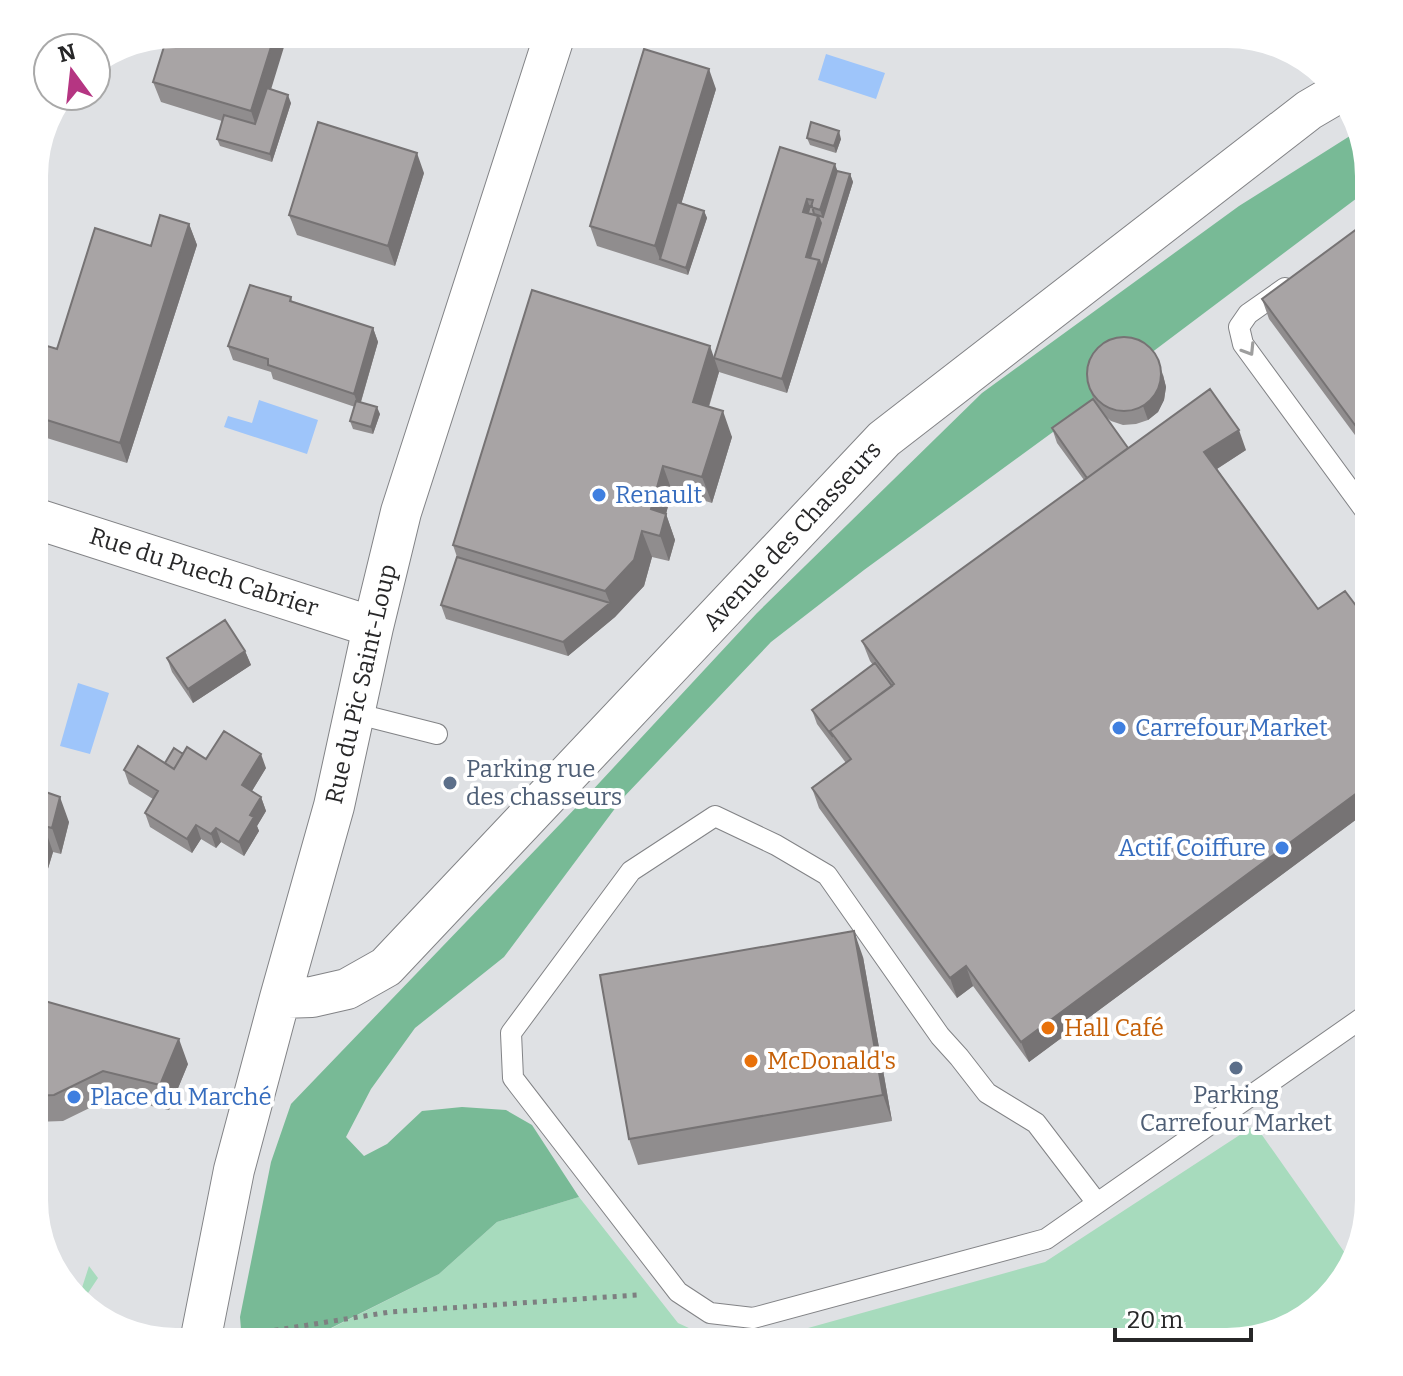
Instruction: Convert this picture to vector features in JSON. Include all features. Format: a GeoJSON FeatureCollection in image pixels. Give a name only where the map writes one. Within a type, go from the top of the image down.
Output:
{"type":"FeatureCollection","features":[{"type":"Feature","properties":{"kind":"street","name":"Rue du Pic Saint-Loup"},"geometry":{"type":"LineString","coordinates":[[218,1328],[234,1170],[334,806],[401,512],[542,48]]}},
{"type":"Feature","properties":{"kind":"street","name":"Avenue des Chasseurs"},"geometry":{"type":"LineString","coordinates":[[280,998],[312,997],[347,989],[386,967],[884,439],[1297,119],[1328,99]]}},
{"type":"Feature","properties":{"kind":"street","name":"Rue du Puech Cabrier"},"geometry":{"type":"LineString","coordinates":[[48,523],[373,627]]}},
{"type":"Feature","properties":{"kind":"lane"},"geometry":{"type":"LineString","coordinates":[[1296,280],[1248,314],[1239,327],[1243,344],[1355,497]]}},
{"type":"Feature","properties":{"kind":"lane"},"geometry":{"type":"LineString","coordinates":[[354,713],[437,734]]}},
{"type":"Feature","properties":{"kind":"lane"},"geometry":{"type":"LineString","coordinates":[[1097,1203],[1036,1123],[987,1093],[940,1036],[827,875],[776,845],[715,816],[631,871],[511,1033],[513,1078],[678,1292],[710,1313],[753,1318],[1046,1239],[1355,1023]]}},
{"type":"Feature","properties":{"kind":"path"},"geometry":{"type":"LineString","coordinates":[[291,1328],[390,1312],[678,1292]]}},
{"type":"Feature","properties":{"kind":"green space"},"geometry":{"type":"Polygon","coordinates":[[[1348,137],[1354,159],[1355,200],[1147,356],[1094,402],[771,642],[622,799],[504,957],[415,1028],[371,1089],[346,1137],[364,1156],[387,1144],[422,1111],[462,1107],[506,1110],[532,1125],[579,1197],[497,1222],[439,1274],[331,1328],[241,1328],[240,1317],[271,1162],[291,1104],[588,795],[757,613],[982,393],[1239,206],[1348,137]]]}},
{"type":"Feature","properties":{"kind":"green space"},"geometry":{"type":"Polygon","coordinates":[[[1255,1125],[1344,1252],[1329,1278],[1291,1311],[1268,1321],[1227,1328],[808,1328],[1045,1262],[1255,1125]]]}},
{"type":"Feature","properties":{"kind":"green space"},"geometry":{"type":"Polygon","coordinates":[[[579,1197],[678,1323],[689,1328],[332,1328],[439,1274],[497,1222],[579,1197]]]}},
{"type":"Feature","properties":{"kind":"green space"},"geometry":{"type":"Polygon","coordinates":[[[89,1266],[98,1278],[88,1292],[82,1286],[89,1266]]]}},
{"type":"Feature","properties":{"kind":"water"},"geometry":{"type":"Polygon","coordinates":[[[826,54],[885,73],[876,99],[818,80],[826,54]]]}},
{"type":"Feature","properties":{"kind":"water"},"geometry":{"type":"Polygon","coordinates":[[[259,400],[318,420],[307,454],[224,427],[228,416],[252,423],[259,400]]]}},
{"type":"Feature","properties":{"kind":"water"},"geometry":{"type":"Polygon","coordinates":[[[78,683],[109,693],[90,754],[60,746],[78,683]]]}},
{"type":"Feature","properties":{"kind":"building"},"geometry":{"type":"Polygon","coordinates":[[[271,48],[251,111],[153,82],[163,49],[271,48]]]}},
{"type":"Feature","properties":{"kind":"building"},"geometry":{"type":"Polygon","coordinates":[[[644,49],[709,69],[655,246],[590,226],[644,49]]]}},
{"type":"Feature","properties":{"kind":"building"},"geometry":{"type":"Polygon","coordinates":[[[267,88],[288,95],[270,154],[217,139],[224,115],[255,124],[267,88]]]}},
{"type":"Feature","properties":{"kind":"building"},"geometry":{"type":"Polygon","coordinates":[[[318,122],[417,153],[388,246],[289,215],[318,122]]]}},
{"type":"Feature","properties":{"kind":"building"},"geometry":{"type":"Polygon","coordinates":[[[811,122],[839,131],[834,146],[807,138],[811,122]]]}},
{"type":"Feature","properties":{"kind":"building"},"geometry":{"type":"Polygon","coordinates":[[[780,147],[835,164],[820,210],[811,207],[813,200],[807,199],[803,212],[818,216],[806,257],[819,260],[782,379],[714,358],[780,147]]]}},
{"type":"Feature","properties":{"kind":"building"},"geometry":{"type":"Polygon","coordinates":[[[837,171],[850,174],[822,267],[819,260],[810,258],[821,223],[818,216],[808,213],[812,206],[814,214],[823,217],[837,171]]]}},
{"type":"Feature","properties":{"kind":"building"},"geometry":{"type":"Polygon","coordinates":[[[677,202],[704,211],[686,268],[660,259],[677,202]]]}},
{"type":"Feature","properties":{"kind":"building"},"geometry":{"type":"Polygon","coordinates":[[[160,215],[189,224],[120,443],[48,420],[48,346],[57,349],[95,228],[151,246],[160,215]]]}},
{"type":"Feature","properties":{"kind":"building"},"geometry":{"type":"Polygon","coordinates":[[[1355,230],[1355,425],[1262,299],[1355,230]]]}},
{"type":"Feature","properties":{"kind":"building"},"geometry":{"type":"Polygon","coordinates":[[[250,285],[373,328],[354,394],[268,365],[268,359],[228,346],[250,285]]]}},
{"type":"Feature","properties":{"kind":"building"},"geometry":{"type":"Polygon","coordinates":[[[532,290],[710,346],[693,402],[723,411],[702,477],[663,466],[651,509],[666,514],[660,536],[642,531],[634,560],[605,591],[453,545],[532,290]]]}},
{"type":"Feature","properties":{"kind":"building"},"geometry":{"type":"Polygon","coordinates":[[[1124,337],[1138,340],[1150,348],[1158,360],[1161,374],[1158,388],[1150,400],[1138,408],[1124,411],[1110,408],[1098,400],[1090,388],[1087,374],[1090,360],[1098,348],[1110,340],[1124,337]]]}},
{"type":"Feature","properties":{"kind":"building","name":"Carrefour Market"},"geometry":{"type":"Polygon","coordinates":[[[1210,389],[1239,430],[1204,452],[1318,609],[1345,591],[1355,604],[1355,794],[1021,1042],[966,966],[950,978],[812,788],[851,759],[830,731],[894,684],[862,641],[1210,389]]]}},
{"type":"Feature","properties":{"kind":"building"},"geometry":{"type":"Polygon","coordinates":[[[1093,399],[1128,448],[1087,478],[1052,428],[1093,399]]]}},
{"type":"Feature","properties":{"kind":"building"},"geometry":{"type":"Polygon","coordinates":[[[356,401],[377,407],[371,427],[350,421],[356,401]]]}},
{"type":"Feature","properties":{"kind":"building"},"geometry":{"type":"Polygon","coordinates":[[[457,557],[610,603],[563,642],[441,605],[457,557]]]}},
{"type":"Feature","properties":{"kind":"building"},"geometry":{"type":"Polygon","coordinates":[[[225,620],[245,651],[188,689],[167,658],[225,620]]]}},
{"type":"Feature","properties":{"kind":"building"},"geometry":{"type":"Polygon","coordinates":[[[875,663],[892,686],[830,731],[833,737],[812,710],[875,663]]]}},
{"type":"Feature","properties":{"kind":"building"},"geometry":{"type":"Polygon","coordinates":[[[224,731],[261,754],[242,785],[261,797],[250,815],[254,817],[239,842],[216,828],[211,834],[196,825],[187,839],[145,813],[158,791],[124,770],[138,746],[174,769],[187,747],[206,759],[224,731]]]}},
{"type":"Feature","properties":{"kind":"building"},"geometry":{"type":"Polygon","coordinates":[[[174,748],[183,754],[174,769],[165,763],[174,748]]]}},
{"type":"Feature","properties":{"kind":"building"},"geometry":{"type":"Polygon","coordinates":[[[48,793],[60,797],[52,828],[48,827],[48,793]]]}},
{"type":"Feature","properties":{"kind":"building","name":"McDonald's"},"geometry":{"type":"Polygon","coordinates":[[[854,931],[883,1095],[629,1139],[600,975],[854,931]]]}},
{"type":"Feature","properties":{"kind":"building"},"geometry":{"type":"Polygon","coordinates":[[[48,1002],[179,1039],[160,1085],[103,1071],[48,1095],[48,1002]]]}},
{"type":"Feature","properties":{"kind":"place","name":"Renault"},"geometry":{"type":"Point","coordinates":[599,495]}},
{"type":"Feature","properties":{"kind":"place","name":"Carrefour Market"},"geometry":{"type":"Point","coordinates":[1119,728]}},
{"type":"Feature","properties":{"kind":"place","name":"Parking rue des chasseurs"},"geometry":{"type":"Point","coordinates":[450,783]}},
{"type":"Feature","properties":{"kind":"place","name":"Actif Coiffure"},"geometry":{"type":"Point","coordinates":[1282,848]}},
{"type":"Feature","properties":{"kind":"place","name":"Hall Café"},"geometry":{"type":"Point","coordinates":[1048,1028]}},
{"type":"Feature","properties":{"kind":"place","name":"McDonald's"},"geometry":{"type":"Point","coordinates":[751,1061]}},
{"type":"Feature","properties":{"kind":"place","name":"Parking Carrefour Market"},"geometry":{"type":"Point","coordinates":[1236,1068]}},
{"type":"Feature","properties":{"kind":"place","name":"Place du Marché"},"geometry":{"type":"Point","coordinates":[74,1097]}}]}
